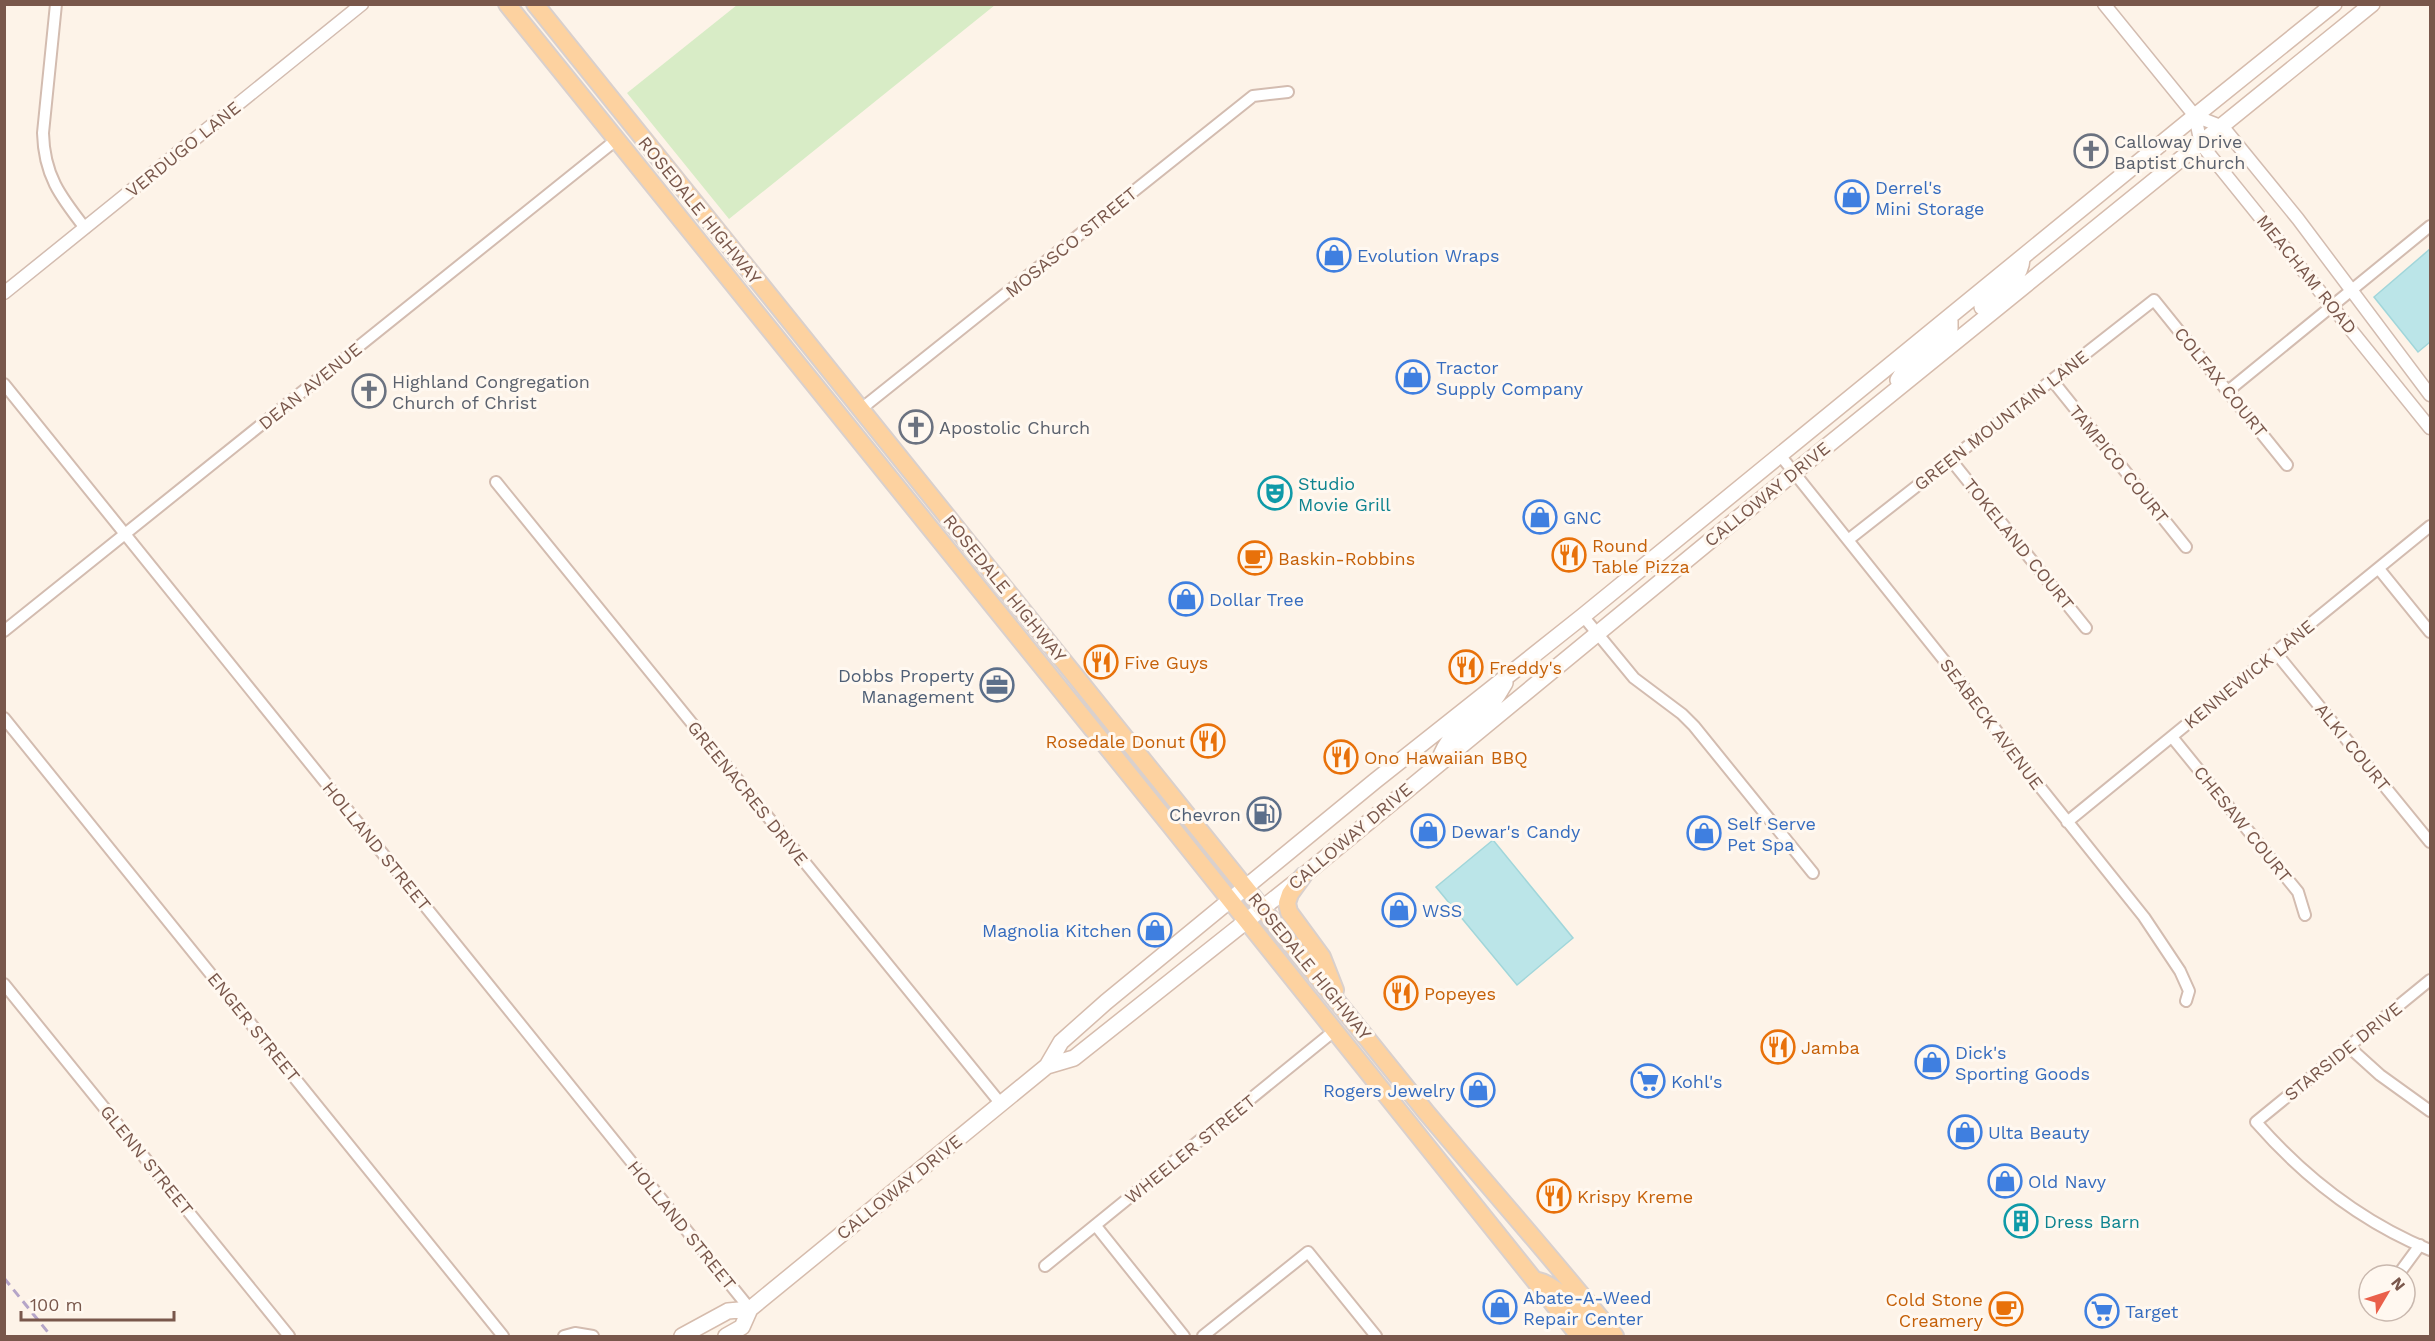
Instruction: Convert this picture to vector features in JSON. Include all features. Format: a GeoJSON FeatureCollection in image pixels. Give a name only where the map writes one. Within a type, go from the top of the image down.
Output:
{"type":"FeatureCollection","features":[{"type":"Feature","properties":{"kind":"main road","name":"ROSEDALE HIGHWAY"},"geometry":{"type":"LineString","coordinates":[[507,4],[1579,1336]]}},
{"type":"Feature","properties":{"kind":"main road","name":"ROSEDALE HIGHWAY"},"geometry":{"type":"LineString","coordinates":[[535,4],[1495,1195],[1558,1266],[1615,1336]]}},
{"type":"Feature","properties":{"kind":"main road","name":"CALLOWAY DRIVE"},"geometry":{"type":"LineString","coordinates":[[726,1336],[742,1327],[750,1309],[1047,1066],[1061,1042],[1230,901],[2334,4]]}},
{"type":"Feature","properties":{"kind":"main road","name":"CALLOWAY DRIVE"},"geometry":{"type":"LineString","coordinates":[[1047,1066],[1074,1058],[1246,921],[1961,336],[2223,127],[2368,6]]}},
{"type":"Feature","properties":{"kind":"main road"},"geometry":{"type":"LineString","coordinates":[[531,34],[557,50],[593,93],[600,95],[605,92]]}},
{"type":"Feature","properties":{"kind":"main road"},"geometry":{"type":"LineString","coordinates":[[616,140],[623,138],[636,145],[706,232],[739,257]]}},
{"type":"Feature","properties":{"kind":"main road"},"geometry":{"type":"LineString","coordinates":[[1961,336],[1978,310],[2022,270],[2022,258]]}},
{"type":"Feature","properties":{"kind":"main road"},"geometry":{"type":"LineString","coordinates":[[1889,395],[1905,369],[1950,329],[1950,317]]}},
{"type":"Feature","properties":{"kind":"main road"},"geometry":{"type":"LineString","coordinates":[[855,437],[908,485],[990,586],[998,591],[1008,592]]}},
{"type":"Feature","properties":{"kind":"main road"},"geometry":{"type":"LineString","coordinates":[[994,609],[1005,606],[1010,610],[1050,657],[1077,678]]}},
{"type":"Feature","properties":{"kind":"main road"},"geometry":{"type":"LineString","coordinates":[[1439,762],[1444,746],[1450,737],[1492,705],[1512,673]]}},
{"type":"Feature","properties":{"kind":"main road"},"geometry":{"type":"LineString","coordinates":[[1302,876],[1290,894],[1287,903],[1289,912],[1322,957],[1334,988],[1351,1016]]}},
{"type":"Feature","properties":{"kind":"main road"},"geometry":{"type":"LineString","coordinates":[[1533,1280],[1549,1283],[1560,1292],[1598,1336]]}},
{"type":"Feature","properties":{"kind":"main road","name":"CALLOWAY DRIVE"},"geometry":{"type":"LineString","coordinates":[[681,1336],[728,1311],[750,1309]]}},
{"type":"Feature","properties":{"kind":"street"},"geometry":{"type":"LineString","coordinates":[[56,4],[43,150],[52,180],[61,197],[85,228]]}},
{"type":"Feature","properties":{"kind":"street","name":"VERDUGO LANE"},"geometry":{"type":"LineString","coordinates":[[4,293],[363,4]]}},
{"type":"Feature","properties":{"kind":"street","name":"MEACHAM ROAD"},"geometry":{"type":"LineString","coordinates":[[2104,4],[2195,116],[2201,144],[2430,428]]}},
{"type":"Feature","properties":{"kind":"street","name":"MOSASCO STREET"},"geometry":{"type":"LineString","coordinates":[[861,409],[1253,96],[1288,92]]}},
{"type":"Feature","properties":{"kind":"street","name":"MEACHAM ROAD"},"geometry":{"type":"LineString","coordinates":[[2195,116],[2223,127],[2298,219],[2430,395]]}},
{"type":"Feature","properties":{"kind":"street","name":"DEAN AVENUE"},"geometry":{"type":"LineString","coordinates":[[4,631],[616,140]]}},
{"type":"Feature","properties":{"kind":"street"},"geometry":{"type":"LineString","coordinates":[[2228,391],[2331,304],[2430,226]]}},
{"type":"Feature","properties":{"kind":"street","name":"GREEN MOUNTAIN LANE"},"geometry":{"type":"LineString","coordinates":[[1848,540],[2154,300]]}},
{"type":"Feature","properties":{"kind":"street","name":"COLFAX COURT"},"geometry":{"type":"LineString","coordinates":[[2154,300],[2287,465]]}},
{"type":"Feature","properties":{"kind":"street","name":"TAMPICO COURT"},"geometry":{"type":"LineString","coordinates":[[2052,380],[2186,547]]}},
{"type":"Feature","properties":{"kind":"street","name":"HOLLAND STREET"},"geometry":{"type":"LineString","coordinates":[[4,384],[750,1309]]}},
{"type":"Feature","properties":{"kind":"street","name":"SEABECK AVENUE"},"geometry":{"type":"LineString","coordinates":[[1780,454],[1943,659],[2016,757],[2163,943],[2189,991],[2186,1001]]}},
{"type":"Feature","properties":{"kind":"street","name":"TOKELAND COURT"},"geometry":{"type":"LineString","coordinates":[[1951,460],[2086,628]]}},
{"type":"Feature","properties":{"kind":"street","name":"GREENACRES DRIVE"},"geometry":{"type":"LineString","coordinates":[[496,482],[1001,1104]]}},
{"type":"Feature","properties":{"kind":"street","name":"KENNEWICK LANE"},"geometry":{"type":"LineString","coordinates":[[2067,822],[2430,526]]}},
{"type":"Feature","properties":{"kind":"street"},"geometry":{"type":"LineString","coordinates":[[2379,569],[2430,632]]}},
{"type":"Feature","properties":{"kind":"street"},"geometry":{"type":"LineString","coordinates":[[1583,616],[1634,678],[1682,714],[1694,726],[1813,873]]}},
{"type":"Feature","properties":{"kind":"street","name":"ALKI COURT"},"geometry":{"type":"LineString","coordinates":[[2276,653],[2430,842]]}},
{"type":"Feature","properties":{"kind":"street","name":"ENGER STREET"},"geometry":{"type":"LineString","coordinates":[[4,718],[503,1336]]}},
{"type":"Feature","properties":{"kind":"street","name":"CHESAW COURT"},"geometry":{"type":"LineString","coordinates":[[2172,737],[2298,892],[2305,915]]}},
{"type":"Feature","properties":{"kind":"street","name":"STARSIDE DRIVE"},"geometry":{"type":"LineString","coordinates":[[2425,1248],[2383,1227],[2342,1202],[2291,1160],[2256,1122],[2430,980]]}},
{"type":"Feature","properties":{"kind":"street","name":"GLENN STREET"},"geometry":{"type":"LineString","coordinates":[[4,984],[289,1336]]}},
{"type":"Feature","properties":{"kind":"street","name":"WHEELER STREET"},"geometry":{"type":"LineString","coordinates":[[1045,1266],[1334,1031]]}},
{"type":"Feature","properties":{"kind":"street"},"geometry":{"type":"LineString","coordinates":[[2349,1047],[2380,1075],[2430,1111]]}},
{"type":"Feature","properties":{"kind":"street"},"geometry":{"type":"LineString","coordinates":[[1096,1226],[1185,1336]]}},
{"type":"Feature","properties":{"kind":"street"},"geometry":{"type":"LineString","coordinates":[[2410,1263],[2425,1248]]}},
{"type":"Feature","properties":{"kind":"street"},"geometry":{"type":"LineString","coordinates":[[1203,1336],[1308,1252],[1376,1336]]}},
{"type":"Feature","properties":{"kind":"street"},"geometry":{"type":"LineString","coordinates":[[564,1336],[593,1336]]}},
{"type":"Feature","properties":{"kind":"green space"},"geometry":{"type":"Polygon","coordinates":[[[737,5],[995,5],[729,219],[627,93],[737,5]]]}},
{"type":"Feature","properties":{"kind":"water"},"geometry":{"type":"Polygon","coordinates":[[[2430,249],[2430,342],[2418,352],[2374,297],[2430,249]]]}},
{"type":"Feature","properties":{"kind":"water"},"geometry":{"type":"Polygon","coordinates":[[[1493,840],[1573,938],[1517,985],[1436,887],[1493,840]]]}},
{"type":"Feature","properties":{"kind":"railway"},"geometry":{"type":"LineString","coordinates":[[4,1278],[51,1336]]}},
{"type":"Feature","properties":{"kind":"place","name":"Calloway Drive Baptist Church"},"geometry":{"type":"Point","coordinates":[2091,151]}},
{"type":"Feature","properties":{"kind":"place","name":"Derrel's Mini Storage"},"geometry":{"type":"Point","coordinates":[1852,197]}},
{"type":"Feature","properties":{"kind":"place","name":"Evolution Wraps"},"geometry":{"type":"Point","coordinates":[1334,255]}},
{"type":"Feature","properties":{"kind":"place","name":"Tractor Supply Company"},"geometry":{"type":"Point","coordinates":[1413,377]}},
{"type":"Feature","properties":{"kind":"place","name":"Highland Congregation Church of Christ"},"geometry":{"type":"Point","coordinates":[369,391]}},
{"type":"Feature","properties":{"kind":"place","name":"Apostolic Church"},"geometry":{"type":"Point","coordinates":[916,427]}},
{"type":"Feature","properties":{"kind":"place","name":"Studio Movie Grill"},"geometry":{"type":"Point","coordinates":[1275,493]}},
{"type":"Feature","properties":{"kind":"place","name":"GNC"},"geometry":{"type":"Point","coordinates":[1540,517]}},
{"type":"Feature","properties":{"kind":"place","name":"Round Table Pizza"},"geometry":{"type":"Point","coordinates":[1569,555]}},
{"type":"Feature","properties":{"kind":"place","name":"Baskin-Robbins"},"geometry":{"type":"Point","coordinates":[1255,558]}},
{"type":"Feature","properties":{"kind":"place","name":"Dollar Tree"},"geometry":{"type":"Point","coordinates":[1186,599]}},
{"type":"Feature","properties":{"kind":"place","name":"Five Guys"},"geometry":{"type":"Point","coordinates":[1101,662]}},
{"type":"Feature","properties":{"kind":"place","name":"Freddy's"},"geometry":{"type":"Point","coordinates":[1466,667]}},
{"type":"Feature","properties":{"kind":"place","name":"Dobbs Property Management"},"geometry":{"type":"Point","coordinates":[997,685]}},
{"type":"Feature","properties":{"kind":"place","name":"Rosedale Donut"},"geometry":{"type":"Point","coordinates":[1208,741]}},
{"type":"Feature","properties":{"kind":"place","name":"Ono Hawaiian BBQ"},"geometry":{"type":"Point","coordinates":[1341,757]}},
{"type":"Feature","properties":{"kind":"place","name":"Chevron"},"geometry":{"type":"Point","coordinates":[1264,814]}},
{"type":"Feature","properties":{"kind":"place","name":"Dewar's Candy"},"geometry":{"type":"Point","coordinates":[1428,831]}},
{"type":"Feature","properties":{"kind":"place","name":"Self Serve Pet Spa"},"geometry":{"type":"Point","coordinates":[1704,833]}},
{"type":"Feature","properties":{"kind":"place","name":"WSS"},"geometry":{"type":"Point","coordinates":[1399,910]}},
{"type":"Feature","properties":{"kind":"place","name":"Magnolia Kitchen"},"geometry":{"type":"Point","coordinates":[1155,930]}},
{"type":"Feature","properties":{"kind":"place","name":"Popeyes"},"geometry":{"type":"Point","coordinates":[1401,993]}},
{"type":"Feature","properties":{"kind":"place","name":"Jamba"},"geometry":{"type":"Point","coordinates":[1778,1047]}},
{"type":"Feature","properties":{"kind":"place","name":"Dick's Sporting Goods"},"geometry":{"type":"Point","coordinates":[1932,1062]}},
{"type":"Feature","properties":{"kind":"place","name":"Kohl's"},"geometry":{"type":"Point","coordinates":[1648,1081]}},
{"type":"Feature","properties":{"kind":"place","name":"Rogers Jewelry"},"geometry":{"type":"Point","coordinates":[1478,1090]}},
{"type":"Feature","properties":{"kind":"place","name":"Ulta Beauty"},"geometry":{"type":"Point","coordinates":[1965,1132]}},
{"type":"Feature","properties":{"kind":"place","name":"Old Navy"},"geometry":{"type":"Point","coordinates":[2005,1181]}},
{"type":"Feature","properties":{"kind":"place","name":"Krispy Kreme"},"geometry":{"type":"Point","coordinates":[1554,1196]}},
{"type":"Feature","properties":{"kind":"place","name":"Dress Barn"},"geometry":{"type":"Point","coordinates":[2021,1221]}},
{"type":"Feature","properties":{"kind":"place","name":"Abate-A-Weed Repair Center"},"geometry":{"type":"Point","coordinates":[1500,1307]}},
{"type":"Feature","properties":{"kind":"place","name":"Cold Stone Creamery"},"geometry":{"type":"Point","coordinates":[2006,1309]}},
{"type":"Feature","properties":{"kind":"place","name":"Target"},"geometry":{"type":"Point","coordinates":[2102,1311]}}]}
